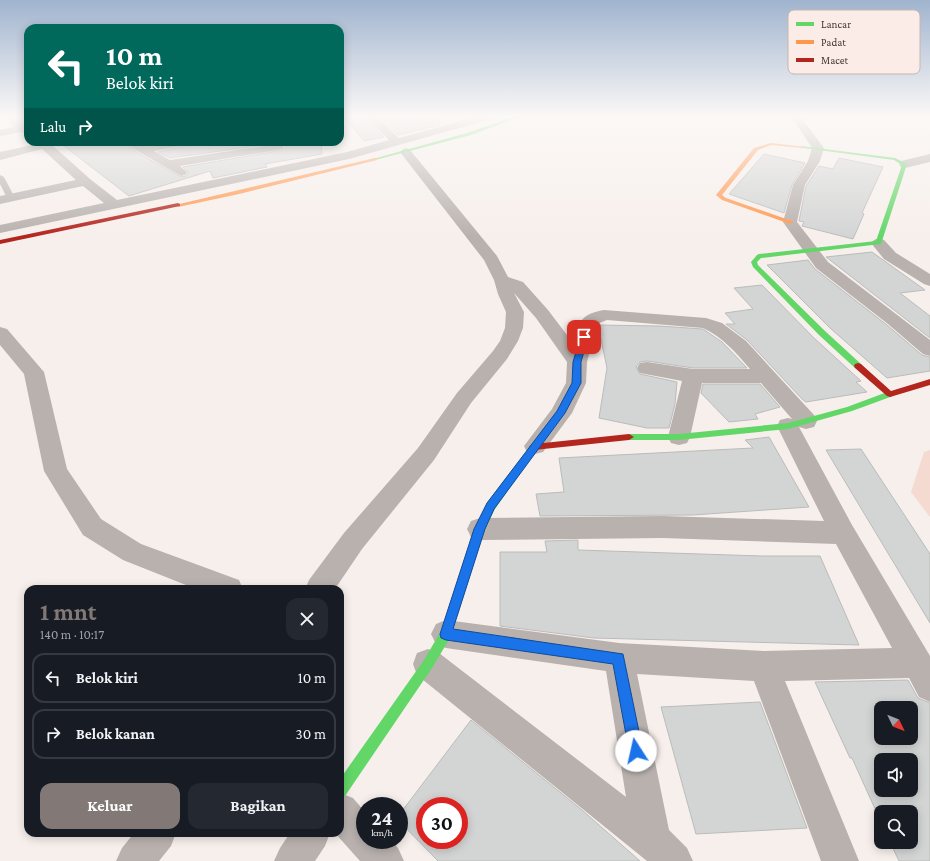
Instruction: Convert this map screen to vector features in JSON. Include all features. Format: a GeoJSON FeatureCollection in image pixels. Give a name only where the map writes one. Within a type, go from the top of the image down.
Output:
{"type":"FeatureCollection","features":[{"type":"Feature","properties":{"kind":"street"},"geometry":{"type":"LineString","coordinates":[[56,156],[85,182],[114,204]]}},
{"type":"Feature","properties":{"kind":"street"},"geometry":{"type":"LineString","coordinates":[[154,156],[203,186]]}},
{"type":"Feature","properties":{"kind":"street"},"geometry":{"type":"LineString","coordinates":[[169,164],[211,156]]}},
{"type":"Feature","properties":{"kind":"street"},"geometry":{"type":"LineString","coordinates":[[285,156],[292,168]]}},
{"type":"Feature","properties":{"kind":"street"},"geometry":{"type":"LineString","coordinates":[[0,229],[292,168],[330,156]]}},
{"type":"Feature","properties":{"kind":"street"},"geometry":{"type":"LineString","coordinates":[[0,242],[239,192],[368,156]]}},
{"type":"Feature","properties":{"kind":"street"},"geometry":{"type":"LineString","coordinates":[[322,585],[353,541],[426,454],[464,398],[500,355],[509,341],[514,328],[515,312],[506,294],[502,280],[491,259],[408,156]]}},
{"type":"Feature","properties":{"kind":"street"},"geometry":{"type":"LineString","coordinates":[[750,156],[719,195],[724,199],[790,222],[822,265],[894,320],[930,350]]}},
{"type":"Feature","properties":{"kind":"street"},"geometry":{"type":"LineString","coordinates":[[790,222],[799,185],[815,156]]}},
{"type":"Feature","properties":{"kind":"street"},"geometry":{"type":"LineString","coordinates":[[881,156],[895,158],[905,164],[930,158]]}},
{"type":"Feature","properties":{"kind":"street"},"geometry":{"type":"LineString","coordinates":[[879,243],[905,164]]}},
{"type":"Feature","properties":{"kind":"street"},"geometry":{"type":"LineString","coordinates":[[5,199],[85,182]]}},
{"type":"Feature","properties":{"kind":"street"},"geometry":{"type":"LineString","coordinates":[[879,243],[843,245],[812,251],[759,256],[754,262],[755,266],[822,333],[890,394]]}},
{"type":"Feature","properties":{"kind":"street"},"geometry":{"type":"LineString","coordinates":[[879,243],[890,256],[930,281]]}},
{"type":"Feature","properties":{"kind":"street"},"geometry":{"type":"LineString","coordinates":[[502,280],[516,286],[524,294],[542,314],[577,362]]}},
{"type":"Feature","properties":{"kind":"street"},"geometry":{"type":"LineString","coordinates":[[344,785],[428,664],[446,634],[480,529],[491,506],[561,413],[576,383],[577,362],[588,324],[595,318],[607,315],[706,323],[716,327],[744,349],[766,376],[797,423],[843,533],[923,674]]}},
{"type":"Feature","properties":{"kind":"street"},"geometry":{"type":"LineString","coordinates":[[0,333],[34,372],[56,471],[92,527],[132,552],[219,585]]}},
{"type":"Feature","properties":{"kind":"street"},"geometry":{"type":"LineString","coordinates":[[647,368],[693,376],[766,376]]}},
{"type":"Feature","properties":{"kind":"street"},"geometry":{"type":"LineString","coordinates":[[679,437],[693,376]]}},
{"type":"Feature","properties":{"kind":"street"},"geometry":{"type":"LineString","coordinates":[[535,446],[629,437],[679,437],[797,423],[850,409],[890,394],[930,382]]}},
{"type":"Feature","properties":{"kind":"street"},"geometry":{"type":"LineString","coordinates":[[480,529],[663,527],[843,533]]}},
{"type":"Feature","properties":{"kind":"street"},"geometry":{"type":"LineString","coordinates":[[446,634],[619,658],[923,674]]}},
{"type":"Feature","properties":{"kind":"street"},"geometry":{"type":"LineString","coordinates":[[619,658],[663,851]]}},
{"type":"Feature","properties":{"kind":"street"},"geometry":{"type":"LineString","coordinates":[[428,664],[663,851]]}},
{"type":"Feature","properties":{"kind":"street"},"geometry":{"type":"LineString","coordinates":[[764,666],[840,861]]}},
{"type":"Feature","properties":{"kind":"street"},"geometry":{"type":"LineString","coordinates":[[344,815],[356,828]]}},
{"type":"Feature","properties":{"kind":"street"},"geometry":{"type":"LineString","coordinates":[[135,861],[155,837]]}},
{"type":"Feature","properties":{"kind":"street"},"geometry":{"type":"LineString","coordinates":[[293,861],[309,837]]}},
{"type":"Feature","properties":{"kind":"street"},"geometry":{"type":"LineString","coordinates":[[375,849],[385,861]]}},
{"type":"Feature","properties":{"kind":"lane"},"geometry":{"type":"LineString","coordinates":[[0,177],[5,199]]}},
{"type":"Feature","properties":{"kind":"shaded area"},"geometry":{"type":"Polygon","coordinates":[[[930,450],[930,517],[911,492],[924,452],[930,450]]]}},
{"type":"Feature","properties":{"kind":"building"},"geometry":{"type":"Polygon","coordinates":[[[77,156],[144,156],[181,177],[186,176],[188,172],[183,167],[247,156],[310,156],[265,164],[267,167],[213,178],[210,171],[129,196],[77,156]]]}},
{"type":"Feature","properties":{"kind":"building"},"geometry":{"type":"Polygon","coordinates":[[[166,156],[183,156],[170,158],[166,156]]]}},
{"type":"Feature","properties":{"kind":"building"},"geometry":{"type":"Polygon","coordinates":[[[762,156],[774,156],[805,163],[792,185],[784,213],[729,194],[762,156]]]}},
{"type":"Feature","properties":{"kind":"building"},"geometry":{"type":"Polygon","coordinates":[[[839,158],[883,167],[862,213],[864,214],[853,239],[802,226],[804,222],[799,221],[806,186],[819,166],[833,169],[839,158]]]}},
{"type":"Feature","properties":{"kind":"building"},"geometry":{"type":"Polygon","coordinates":[[[872,252],[925,290],[900,293],[930,316],[930,338],[826,257],[872,252]]]}},
{"type":"Feature","properties":{"kind":"building"},"geometry":{"type":"Polygon","coordinates":[[[808,260],[815,269],[887,325],[922,355],[930,357],[930,371],[887,378],[830,328],[767,265],[808,260]]]}},
{"type":"Feature","properties":{"kind":"building"},"geometry":{"type":"Polygon","coordinates":[[[762,285],[814,338],[861,381],[856,382],[867,392],[806,402],[747,340],[726,324],[735,324],[725,313],[753,309],[734,288],[762,285]]]}},
{"type":"Feature","properties":{"kind":"building"},"geometry":{"type":"Polygon","coordinates":[[[598,325],[659,326],[703,329],[722,342],[747,368],[693,368],[647,361],[640,362],[636,367],[640,374],[677,382],[675,404],[669,428],[647,428],[599,418],[607,368],[598,325]]]}},
{"type":"Feature","properties":{"kind":"building"},"geometry":{"type":"Polygon","coordinates":[[[703,384],[760,384],[780,407],[755,414],[758,419],[729,422],[701,393],[703,384]]]}},
{"type":"Feature","properties":{"kind":"building"},"geometry":{"type":"Polygon","coordinates":[[[769,437],[809,507],[693,515],[540,516],[536,494],[564,492],[559,458],[753,448],[745,440],[769,437]]]}},
{"type":"Feature","properties":{"kind":"building"},"geometry":{"type":"Polygon","coordinates":[[[861,449],[930,554],[930,623],[826,450],[861,449]]]}},
{"type":"Feature","properties":{"kind":"building"},"geometry":{"type":"Polygon","coordinates":[[[578,540],[578,550],[762,556],[820,556],[859,645],[594,638],[500,626],[500,552],[547,552],[545,541],[578,540]]]}},
{"type":"Feature","properties":{"kind":"building"},"geometry":{"type":"Polygon","coordinates":[[[908,680],[918,698],[930,703],[930,861],[899,861],[893,849],[918,849],[918,805],[874,805],[874,807],[852,758],[850,758],[815,682],[908,680]]]}},
{"type":"Feature","properties":{"kind":"building"},"geometry":{"type":"Polygon","coordinates":[[[760,702],[807,828],[696,834],[661,707],[760,702]]]}},
{"type":"Feature","properties":{"kind":"building"},"geometry":{"type":"Polygon","coordinates":[[[471,720],[582,810],[640,861],[438,861],[426,849],[468,849],[468,797],[416,797],[416,838],[408,830],[408,803],[471,720]]]}},
{"type":"Feature","properties":{"kind":"traffic: fast"},"geometry":{"type":"LineString","coordinates":[[375,159],[386,156]]}},
{"type":"Feature","properties":{"kind":"traffic: fast"},"geometry":{"type":"LineString","coordinates":[[858,366],[822,333],[755,266],[754,262],[759,256],[879,243],[905,164],[895,159],[873,156]]}},
{"type":"Feature","properties":{"kind":"traffic: fast"},"geometry":{"type":"LineString","coordinates":[[629,437],[679,437],[788,426],[849,409],[890,394]]}},
{"type":"Feature","properties":{"kind":"traffic: fast"},"geometry":{"type":"LineString","coordinates":[[344,785],[428,664],[446,634],[480,529],[491,506],[534,447]]}},
{"type":"Feature","properties":{"kind":"traffic: slow"},"geometry":{"type":"LineString","coordinates":[[750,156],[719,195],[724,199],[790,222]]}},
{"type":"Feature","properties":{"kind":"traffic: slow"},"geometry":{"type":"LineString","coordinates":[[178,205],[239,192],[375,159]]}},
{"type":"Feature","properties":{"kind":"traffic: jam"},"geometry":{"type":"LineString","coordinates":[[0,242],[178,205]]}},
{"type":"Feature","properties":{"kind":"traffic: jam"},"geometry":{"type":"LineString","coordinates":[[858,366],[890,394],[930,382]]}},
{"type":"Feature","properties":{"kind":"traffic: jam"},"geometry":{"type":"LineString","coordinates":[[534,447],[629,437]]}},
{"type":"Feature","properties":{"kind":"route"},"geometry":{"type":"LineString","coordinates":[[584,337],[577,362],[576,383],[561,413],[512,476],[491,506],[480,529],[446,634],[619,658],[636,751]]}}]}
